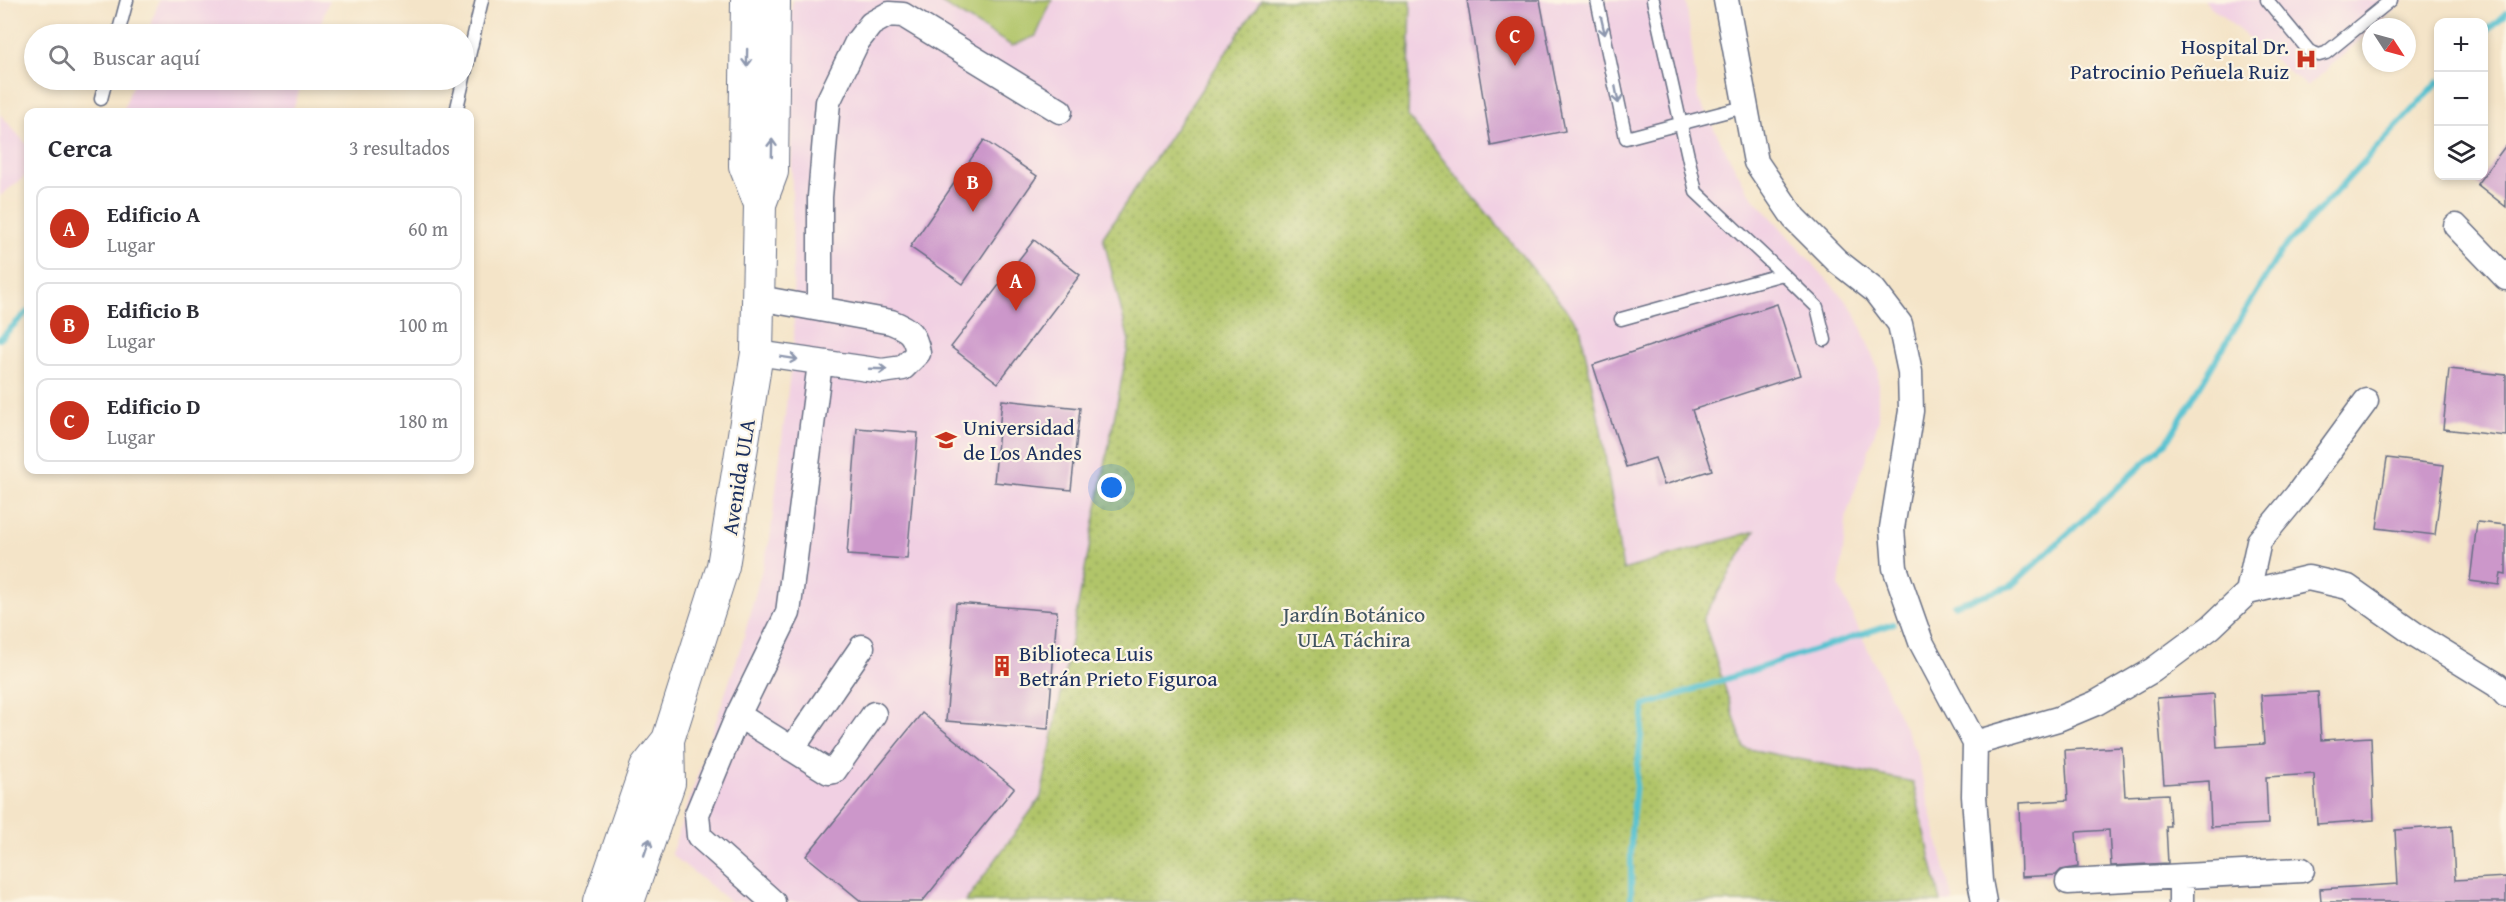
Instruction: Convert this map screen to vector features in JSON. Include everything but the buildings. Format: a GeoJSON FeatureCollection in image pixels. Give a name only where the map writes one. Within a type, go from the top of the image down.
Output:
{"type":"FeatureCollection","features":[{"type":"Feature","properties":{"kind":"street","name":"Avenida ULA"},"geometry":{"type":"LineString","coordinates":[[747,0],[745,166],[760,204]]}},
{"type":"Feature","properties":{"kind":"street","name":"Avenida ULA"},"geometry":{"type":"LineString","coordinates":[[628,902],[669,783],[668,740],[723,566],[757,353],[760,204],[772,172],[774,0]]}},
{"type":"Feature","properties":{"kind":"street"},"geometry":{"type":"LineString","coordinates":[[1726,0],[1756,162],[1794,218],[1837,261],[1874,290],[1900,324],[1911,372],[1911,411],[1892,528],[1895,568],[1921,642],[1975,743],[1974,796],[1980,881],[1984,902]]}},
{"type":"Feature","properties":{"kind":"street"},"geometry":{"type":"LineString","coordinates":[[820,308],[820,197],[825,117],[828,102],[856,42],[871,24],[889,14],[903,15],[1060,111]]}},
{"type":"Feature","properties":{"kind":"street"},"geometry":{"type":"LineString","coordinates":[[2456,226],[2506,278]]}},
{"type":"Feature","properties":{"kind":"street"},"geometry":{"type":"LineString","coordinates":[[757,353],[882,371],[903,368],[918,353],[915,336],[906,328],[820,308],[810,309],[759,297]]}},
{"type":"Feature","properties":{"kind":"street"},"geometry":{"type":"LineString","coordinates":[[772,902],[699,836],[697,814],[738,716],[788,613],[820,363]]}},
{"type":"Feature","properties":{"kind":"street"},"geometry":{"type":"LineString","coordinates":[[2248,592],[2259,541],[2297,495],[2366,401]]}},
{"type":"Feature","properties":{"kind":"street"},"geometry":{"type":"LineString","coordinates":[[1975,743],[2058,719],[2127,687],[2211,627],[2248,592],[2308,578],[2348,587],[2416,635],[2503,686]]}},
{"type":"Feature","properties":{"kind":"street"},"geometry":{"type":"LineString","coordinates":[[792,749],[862,647]]}},
{"type":"Feature","properties":{"kind":"street"},"geometry":{"type":"LineString","coordinates":[[738,716],[824,770],[834,771],[874,714]]}},
{"type":"Feature","properties":{"kind":"street","name":"Avenida ULA"},"geometry":{"type":"LineString","coordinates":[[600,902],[646,768],[668,740]]}},
{"type":"Feature","properties":{"kind":"street"},"geometry":{"type":"LineString","coordinates":[[2068,882],[2302,870]]}},
{"type":"Feature","properties":{"kind":"street"},"geometry":{"type":"LineString","coordinates":[[2181,877],[2181,902]]}},
{"type":"Feature","properties":{"kind":"lane"},"geometry":{"type":"LineString","coordinates":[[121,24],[127,0]]}},
{"type":"Feature","properties":{"kind":"lane"},"geometry":{"type":"LineString","coordinates":[[474,34],[482,0]]}},
{"type":"Feature","properties":{"kind":"lane"},"geometry":{"type":"LineString","coordinates":[[1597,0],[1626,138],[1744,107]]}},
{"type":"Feature","properties":{"kind":"lane"},"geometry":{"type":"LineString","coordinates":[[1653,0],[1683,124],[1696,192],[1817,308],[1826,340]]}},
{"type":"Feature","properties":{"kind":"lane"},"geometry":{"type":"LineString","coordinates":[[2267,0],[2309,51],[2319,55],[2326,53],[2391,0]]}},
{"type":"Feature","properties":{"kind":"lane"},"geometry":{"type":"LineString","coordinates":[[100,99],[103,90]]}},
{"type":"Feature","properties":{"kind":"lane"},"geometry":{"type":"LineString","coordinates":[[457,108],[461,90]]}},
{"type":"Feature","properties":{"kind":"lane"},"geometry":{"type":"LineString","coordinates":[[1621,319],[1783,274]]}},
{"type":"Feature","properties":{"kind":"shaded area"},"geometry":{"type":"Polygon","coordinates":[[[159,0],[329,0],[321,24],[151,24],[159,0]]]}},
{"type":"Feature","properties":{"kind":"shaded area","name":"Universidad de Los Andes"},"geometry":{"type":"Polygon","coordinates":[[[792,0],[1261,0],[1104,237],[1129,341],[1041,797],[965,902],[730,902],[671,854],[742,644],[770,539],[794,340],[790,42],[792,0]]]}},
{"type":"Feature","properties":{"kind":"shaded area"},"geometry":{"type":"Polygon","coordinates":[[[1411,0],[1686,0],[1698,99],[1747,190],[1854,310],[1878,369],[1878,423],[1847,513],[1839,587],[1916,752],[1953,902],[1941,902],[1913,782],[1744,749],[1703,618],[1755,532],[1623,570],[1601,430],[1408,117],[1411,0]]]}},
{"type":"Feature","properties":{"kind":"shaded area","name":"Hospital Dr. Patrocinio Peñuela Ruiz"},"geometry":{"type":"Polygon","coordinates":[[[2203,0],[2405,0],[2384,18],[2362,18],[2362,38],[2307,87],[2203,0]]]}},
{"type":"Feature","properties":{"kind":"shaded area"},"geometry":{"type":"Polygon","coordinates":[[[131,90],[300,90],[293,108],[124,108],[131,90]]]}},
{"type":"Feature","properties":{"kind":"shaded area"},"geometry":{"type":"Polygon","coordinates":[[[0,114],[24,141],[24,177],[0,196],[0,114]]]}},
{"type":"Feature","properties":{"kind":"green space"},"geometry":{"type":"Polygon","coordinates":[[[936,0],[1052,0],[1036,36],[1012,46],[936,0]]]}},
{"type":"Feature","properties":{"kind":"green space","name":"Jardín Botánico ULA Táchira"},"geometry":{"type":"Polygon","coordinates":[[[1261,0],[1411,0],[1408,117],[1580,326],[1601,430],[1623,570],[1755,531],[1703,618],[1744,748],[1913,782],[1941,902],[965,902],[1041,797],[1129,341],[1103,237],[1261,0]]]}},
{"type":"Feature","properties":{"kind":"waterway"},"geometry":{"type":"LineString","coordinates":[[2488,30],[2506,13]]}},
{"type":"Feature","properties":{"kind":"waterway"},"geometry":{"type":"LineString","coordinates":[[1954,605],[2011,586],[2166,443],[2281,251],[2434,86]]}},
{"type":"Feature","properties":{"kind":"waterway"},"geometry":{"type":"LineString","coordinates":[[0,339],[24,315]]}},
{"type":"Feature","properties":{"kind":"waterway"},"geometry":{"type":"LineString","coordinates":[[1631,902],[1631,832],[1644,706],[1893,624]]}},
{"type":"Feature","properties":{"kind":"place","name":"Hospital Dr. Patrocinio Peñuela Ruiz"},"geometry":{"type":"Point","coordinates":[2306,59]}},
{"type":"Feature","properties":{"kind":"place","name":"Edificio D"},"geometry":{"type":"Point","coordinates":[1515,66]}},
{"type":"Feature","properties":{"kind":"place","name":"Edificio B"},"geometry":{"type":"Point","coordinates":[973,212]}},
{"type":"Feature","properties":{"kind":"place","name":"Edificio A"},"geometry":{"type":"Point","coordinates":[1016,311]}},
{"type":"Feature","properties":{"kind":"place","name":"Universidad de Los Andes"},"geometry":{"type":"Point","coordinates":[946,440]}},
{"type":"Feature","properties":{"kind":"place","name":"Biblioteca Luis Betrán Prieto Figuroa"},"geometry":{"type":"Point","coordinates":[1002,666]}}]}
